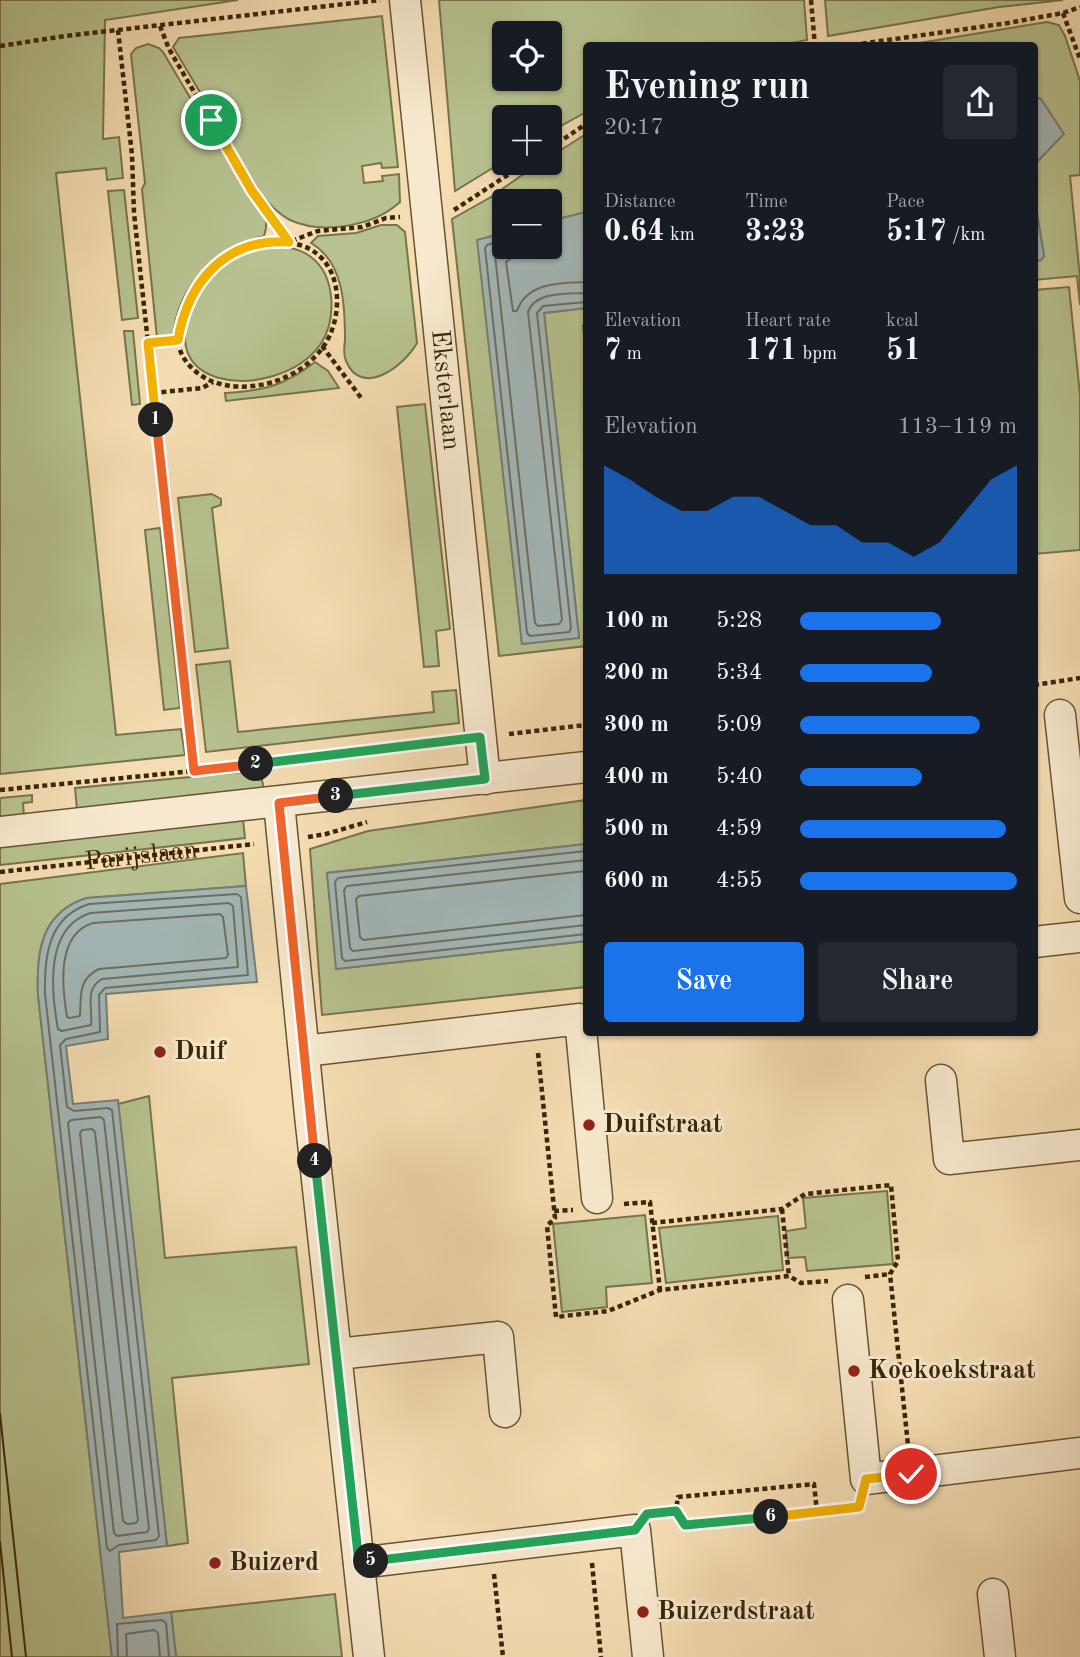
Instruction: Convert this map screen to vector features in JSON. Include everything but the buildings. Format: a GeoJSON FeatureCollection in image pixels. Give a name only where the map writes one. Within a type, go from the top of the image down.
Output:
{"type":"FeatureCollection","features":[{"type":"Feature","properties":{"kind":"street","name":"Eksterlaan"},"geometry":{"type":"LineString","coordinates":[[405,0],[485,779]]}},
{"type":"Feature","properties":{"kind":"street"},"geometry":{"type":"LineString","coordinates":[[1058,715],[1080,898]]}},
{"type":"Feature","properties":{"kind":"street","name":"Parijslaan"},"geometry":{"type":"LineString","coordinates":[[0,832],[583,767]]}},
{"type":"Feature","properties":{"kind":"street"},"geometry":{"type":"LineString","coordinates":[[279,803],[369,1657]]}},
{"type":"Feature","properties":{"kind":"street"},"geometry":{"type":"LineString","coordinates":[[1038,942],[1080,937]]}},
{"type":"Feature","properties":{"kind":"street"},"geometry":{"type":"LineString","coordinates":[[304,1051],[580,1019],[595,1204]]}},
{"type":"Feature","properties":{"kind":"street"},"geometry":{"type":"LineString","coordinates":[[941,1080],[949,1159],[1080,1145]]}},
{"type":"Feature","properties":{"kind":"street"},"geometry":{"type":"LineString","coordinates":[[846,1286],[866,1479],[1080,1453]]}},
{"type":"Feature","properties":{"kind":"street"},"geometry":{"type":"LineString","coordinates":[[337,1354],[498,1337],[505,1412]]}},
{"type":"Feature","properties":{"kind":"street"},"geometry":{"type":"LineString","coordinates":[[359,1563],[635,1530],[648,1657]]}},
{"type":"Feature","properties":{"kind":"street"},"geometry":{"type":"LineString","coordinates":[[993,1594],[1000,1657]]}},
{"type":"Feature","properties":{"kind":"path"},"geometry":{"type":"LineString","coordinates":[[0,46],[380,0]]}},
{"type":"Feature","properties":{"kind":"path"},"geometry":{"type":"LineString","coordinates":[[811,0],[815,42]]}},
{"type":"Feature","properties":{"kind":"path"},"geometry":{"type":"LineString","coordinates":[[871,42],[1063,13],[1080,7]]}},
{"type":"Feature","properties":{"kind":"path"},"geometry":{"type":"LineString","coordinates":[[1063,13],[1080,59]]}},
{"type":"Feature","properties":{"kind":"path"},"geometry":{"type":"LineString","coordinates":[[160,26],[169,49],[252,191],[289,242]]}},
{"type":"Feature","properties":{"kind":"path"},"geometry":{"type":"LineString","coordinates":[[118,30],[153,393],[194,771]]}},
{"type":"Feature","properties":{"kind":"path"},"geometry":{"type":"LineString","coordinates":[[562,140],[583,126]]}},
{"type":"Feature","properties":{"kind":"path"},"geometry":{"type":"LineString","coordinates":[[289,242],[318,231],[348,229],[386,218],[451,212],[508,175]]}},
{"type":"Feature","properties":{"kind":"path"},"geometry":{"type":"LineString","coordinates":[[272,241],[289,242],[314,251],[324,260],[333,276],[338,294],[336,316],[328,338],[316,355],[298,370],[276,381],[233,387],[200,375],[189,366],[181,353],[178,340],[186,305],[200,282],[228,256],[252,245],[272,241]]}},
{"type":"Feature","properties":{"kind":"path"},"geometry":{"type":"LineString","coordinates":[[148,343],[178,340]]}},
{"type":"Feature","properties":{"kind":"path"},"geometry":{"type":"LineString","coordinates":[[322,346],[362,399]]}},
{"type":"Feature","properties":{"kind":"path"},"geometry":{"type":"LineString","coordinates":[[153,393],[202,388],[214,382]]}},
{"type":"Feature","properties":{"kind":"path"},"geometry":{"type":"LineString","coordinates":[[1038,684],[1080,678]]}},
{"type":"Feature","properties":{"kind":"path"},"geometry":{"type":"LineString","coordinates":[[0,790],[194,771],[583,725]]}},
{"type":"Feature","properties":{"kind":"path","name":"Parijslaan"},"geometry":{"type":"LineString","coordinates":[[0,872],[282,841]]}},
{"type":"Feature","properties":{"kind":"path"},"geometry":{"type":"LineString","coordinates":[[535,1024],[555,1217],[547,1226],[556,1317],[608,1311],[660,1290],[789,1276],[801,1283],[846,1286],[890,1275]]}},
{"type":"Feature","properties":{"kind":"path"},"geometry":{"type":"LineString","coordinates":[[554,1211],[595,1204],[650,1202],[660,1290]]}},
{"type":"Feature","properties":{"kind":"path"},"geometry":{"type":"LineString","coordinates":[[782,1209],[789,1276]]}},
{"type":"Feature","properties":{"kind":"path"},"geometry":{"type":"LineString","coordinates":[[817,1512],[814,1484],[678,1497],[676,1511],[685,1525],[817,1512],[859,1507],[866,1479]]}},
{"type":"Feature","properties":{"kind":"path"},"geometry":{"type":"LineString","coordinates":[[635,1530],[647,1514],[676,1511]]}},
{"type":"Feature","properties":{"kind":"path"},"geometry":{"type":"LineString","coordinates":[[589,1534],[601,1657]]}},
{"type":"Feature","properties":{"kind":"path"},"geometry":{"type":"LineString","coordinates":[[491,1547],[503,1657]]}},
{"type":"Feature","properties":{"kind":"green space"},"geometry":{"type":"Polygon","coordinates":[[[0,0],[238,0],[105,20],[103,139],[119,137],[123,178],[107,180],[106,168],[56,173],[116,735],[181,729],[185,755],[0,774],[0,0]]]}},
{"type":"Feature","properties":{"kind":"green space"},"geometry":{"type":"Polygon","coordinates":[[[439,0],[804,0],[807,40],[797,42],[583,42],[583,114],[562,125],[562,105],[492,105],[492,168],[455,191],[439,0]]]}},
{"type":"Feature","properties":{"kind":"green space"},"geometry":{"type":"Polygon","coordinates":[[[825,0],[1063,0],[999,7],[828,36],[825,0]]]}},
{"type":"Feature","properties":{"kind":"green space"},"geometry":{"type":"Polygon","coordinates":[[[382,16],[398,167],[382,168],[381,163],[362,166],[364,183],[383,181],[382,176],[399,174],[400,202],[376,217],[348,226],[317,227],[290,220],[274,209],[261,194],[173,47],[179,38],[382,16]]]}},
{"type":"Feature","properties":{"kind":"green space"},"geometry":{"type":"Polygon","coordinates":[[[1047,22],[1059,25],[1080,81],[1080,175],[1070,176],[1080,305],[1077,276],[1038,280],[1038,260],[1044,256],[1038,219],[1038,161],[1063,134],[1038,98],[1038,42],[925,42],[1047,22]]]}},
{"type":"Feature","properties":{"kind":"green space"},"geometry":{"type":"Polygon","coordinates":[[[148,44],[163,52],[249,197],[264,215],[266,223],[264,236],[230,249],[202,272],[182,302],[173,337],[157,338],[142,189],[145,183],[131,54],[136,48],[148,44]]]}},
{"type":"Feature","properties":{"kind":"green space"},"geometry":{"type":"Polygon","coordinates":[[[583,136],[583,213],[562,218],[562,189],[502,189],[522,175],[562,175],[562,149],[583,136]]]}},
{"type":"Feature","properties":{"kind":"green space"},"geometry":{"type":"Polygon","coordinates":[[[124,190],[138,318],[122,320],[108,191],[124,190]]]}},
{"type":"Feature","properties":{"kind":"green space"},"geometry":{"type":"Polygon","coordinates":[[[491,197],[492,236],[478,240],[522,644],[579,637],[544,313],[583,308],[583,646],[499,656],[452,219],[491,197]]]}},
{"type":"Feature","properties":{"kind":"green space"},"geometry":{"type":"Polygon","coordinates":[[[381,225],[397,225],[405,232],[417,343],[393,368],[372,378],[353,372],[346,361],[340,286],[330,261],[311,243],[318,236],[356,233],[381,225]]]}},
{"type":"Feature","properties":{"kind":"green space"},"geometry":{"type":"Polygon","coordinates":[[[281,246],[308,255],[325,275],[331,311],[326,335],[320,345],[300,364],[288,371],[260,379],[246,381],[219,378],[200,369],[189,356],[185,339],[187,322],[204,287],[231,261],[255,250],[281,246]]]}},
{"type":"Feature","properties":{"kind":"green space"},"geometry":{"type":"Polygon","coordinates":[[[1069,287],[1080,395],[1080,550],[1038,554],[1038,290],[1069,287]]]}},
{"type":"Feature","properties":{"kind":"green space"},"geometry":{"type":"Polygon","coordinates":[[[124,331],[133,331],[140,404],[132,405],[124,331]]]}},
{"type":"Feature","properties":{"kind":"green space"},"geometry":{"type":"Polygon","coordinates":[[[315,362],[328,371],[339,388],[226,401],[225,393],[273,386],[293,377],[315,362]]]}},
{"type":"Feature","properties":{"kind":"green space"},"geometry":{"type":"Polygon","coordinates":[[[425,404],[450,629],[436,631],[439,666],[424,667],[397,407],[425,404]]]}},
{"type":"Feature","properties":{"kind":"green space"},"geometry":{"type":"Polygon","coordinates":[[[212,494],[221,499],[221,505],[212,508],[228,648],[195,652],[178,498],[212,494]]]}},
{"type":"Feature","properties":{"kind":"green space"},"geometry":{"type":"Polygon","coordinates":[[[160,528],[180,708],[164,710],[145,530],[160,528]]]}},
{"type":"Feature","properties":{"kind":"green space"},"geometry":{"type":"Polygon","coordinates":[[[230,661],[238,732],[434,712],[432,692],[456,690],[459,723],[206,752],[196,665],[230,661]]]}},
{"type":"Feature","properties":{"kind":"green space"},"geometry":{"type":"Polygon","coordinates":[[[243,772],[261,776],[264,789],[77,810],[75,788],[243,772]]]}},
{"type":"Feature","properties":{"kind":"green space"},"geometry":{"type":"Polygon","coordinates":[[[32,795],[32,802],[23,803],[24,816],[0,819],[0,798],[32,795]]]}},
{"type":"Feature","properties":{"kind":"green space"},"geometry":{"type":"Polygon","coordinates":[[[583,800],[583,844],[327,873],[337,969],[583,941],[583,987],[322,1015],[310,849],[368,831],[583,800]]]}},
{"type":"Feature","properties":{"kind":"green space"},"geometry":{"type":"Polygon","coordinates":[[[243,820],[245,838],[0,865],[0,845],[243,820]]]}},
{"type":"Feature","properties":{"kind":"green space"},"geometry":{"type":"Polygon","coordinates":[[[243,853],[246,886],[87,898],[60,913],[44,936],[40,949],[38,995],[112,1657],[0,1657],[0,884],[243,853]]]}},
{"type":"Feature","properties":{"kind":"green space"},"geometry":{"type":"Polygon","coordinates":[[[149,1096],[165,1258],[296,1247],[309,1364],[172,1378],[188,1543],[167,1546],[118,1104],[149,1096]]]}},
{"type":"Feature","properties":{"kind":"green space"},"geometry":{"type":"Polygon","coordinates":[[[887,1191],[893,1264],[807,1271],[805,1257],[788,1258],[786,1231],[806,1228],[803,1198],[887,1191]]]}},
{"type":"Feature","properties":{"kind":"green space"},"geometry":{"type":"Polygon","coordinates":[[[645,1215],[652,1283],[606,1287],[607,1307],[562,1312],[553,1224],[645,1215]]]}},
{"type":"Feature","properties":{"kind":"green space"},"geometry":{"type":"Polygon","coordinates":[[[778,1216],[783,1270],[666,1283],[659,1228],[778,1216]]]}},
{"type":"Feature","properties":{"kind":"green space"},"geometry":{"type":"Polygon","coordinates":[[[335,1594],[342,1657],[176,1657],[171,1612],[335,1594]]]}},
{"type":"Feature","properties":{"kind":"water"},"geometry":{"type":"Polygon","coordinates":[[[1038,98],[1041,99],[1064,134],[1038,161],[1038,98]]]}},
{"type":"Feature","properties":{"kind":"water"},"geometry":{"type":"Polygon","coordinates":[[[583,213],[583,308],[544,313],[579,638],[522,644],[477,240],[492,236],[492,259],[562,259],[562,218],[583,213]]]}},
{"type":"Feature","properties":{"kind":"water"},"geometry":{"type":"Polygon","coordinates":[[[1038,219],[1044,256],[1038,260],[1038,219]]]}},
{"type":"Feature","properties":{"kind":"water"},"geometry":{"type":"Polygon","coordinates":[[[583,844],[583,941],[336,969],[327,873],[583,844]]]}},
{"type":"Feature","properties":{"kind":"water"},"geometry":{"type":"Polygon","coordinates":[[[246,886],[257,982],[106,994],[108,1039],[66,1046],[73,1104],[118,1100],[167,1546],[119,1552],[123,1618],[171,1612],[176,1657],[112,1657],[38,995],[40,949],[44,936],[60,913],[87,898],[246,886]]]}},
{"type":"Feature","properties":{"kind":"tram line"},"geometry":{"type":"LineString","coordinates":[[0,1414],[26,1657]]}},
{"type":"Feature","properties":{"kind":"tram line"},"geometry":{"type":"LineString","coordinates":[[0,1542],[12,1657]]}},
{"type":"Feature","properties":{"kind":"place","name":"Duif"},"geometry":{"type":"Point","coordinates":[160,1052]}},
{"type":"Feature","properties":{"kind":"place","name":"Duifstraat"},"geometry":{"type":"Point","coordinates":[589,1125]}},
{"type":"Feature","properties":{"kind":"place","name":"Koekoekstraat"},"geometry":{"type":"Point","coordinates":[854,1371]}},
{"type":"Feature","properties":{"kind":"place","name":"Buizerd"},"geometry":{"type":"Point","coordinates":[215,1563]}},
{"type":"Feature","properties":{"kind":"place","name":"Buizerdstraat"},"geometry":{"type":"Point","coordinates":[643,1612]}},
{"type":"Feature","properties":{"kind":"route"},"geometry":{"type":"LineString","coordinates":[[211,120],[252,191],[289,242],[272,241],[252,245],[228,256],[200,282],[186,305],[178,340],[148,343],[194,771],[480,737],[485,779],[279,803],[359,1563],[635,1530],[647,1514],[676,1511],[685,1525],[859,1507],[866,1479],[911,1474]]}}]}
